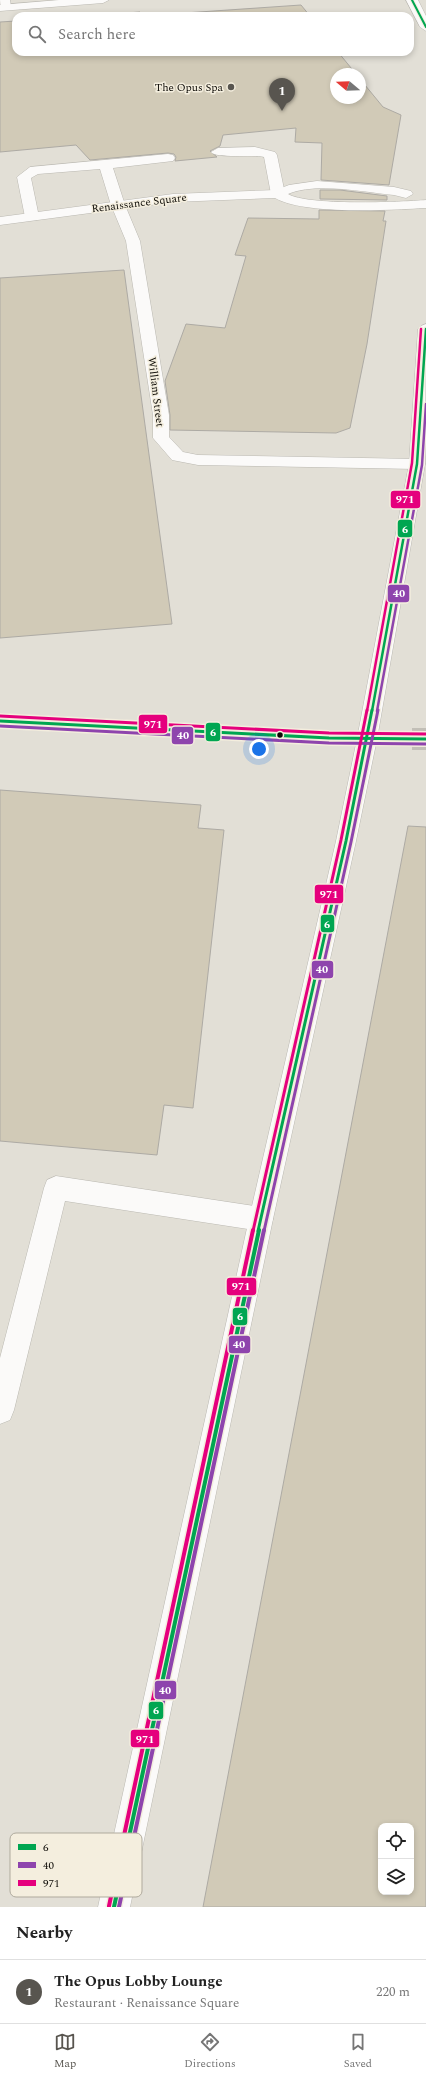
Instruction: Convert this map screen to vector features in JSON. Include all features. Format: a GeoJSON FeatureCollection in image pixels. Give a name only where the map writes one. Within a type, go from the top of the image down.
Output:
{"type":"FeatureCollection","features":[{"type":"Feature","properties":{"kind":"main road"},"geometry":{"type":"LineString","coordinates":[[3,5],[103,0]]}},
{"type":"Feature","properties":{"kind":"main road"},"geometry":{"type":"LineString","coordinates":[[412,0],[426,27]]}},
{"type":"Feature","properties":{"kind":"main road"},"geometry":{"type":"LineString","coordinates":[[218,152],[255,150],[270,155],[278,194]]}},
{"type":"Feature","properties":{"kind":"main road"},"geometry":{"type":"LineString","coordinates":[[32,217],[24,177],[35,170],[105,165],[168,158]]}},
{"type":"Feature","properties":{"kind":"main road","name":"William Street"},"geometry":{"type":"LineString","coordinates":[[105,165],[118,205],[133,241],[161,415],[160,438],[178,456],[188,459],[417,464]]}},
{"type":"Feature","properties":{"kind":"main road","name":"Renaissance Square"},"geometry":{"type":"LineString","coordinates":[[278,194],[285,189],[310,185],[394,191],[426,199]]}},
{"type":"Feature","properties":{"kind":"main road","name":"Renaissance Square"},"geometry":{"type":"LineString","coordinates":[[0,221],[194,196],[278,194],[288,200],[306,204],[394,206],[426,204]]}},
{"type":"Feature","properties":{"kind":"main road"},"geometry":{"type":"LineString","coordinates":[[130,1833],[261,1219],[346,841],[367,739],[417,464],[426,329]]}},
{"type":"Feature","properties":{"kind":"main road"},"geometry":{"type":"LineString","coordinates":[[0,721],[367,739],[412,739]]}},
{"type":"Feature","properties":{"kind":"main road"},"geometry":{"type":"LineString","coordinates":[[0,1410],[56,1188],[261,1219]]}},
{"type":"Feature","properties":{"kind":"main road"},"geometry":{"type":"LineString","coordinates":[[114,1907],[116,1897]]}},
{"type":"Feature","properties":{"kind":"building"},"geometry":{"type":"Polygon","coordinates":[[[301,5],[307,12],[199,12],[301,5]]]}},
{"type":"Feature","properties":{"kind":"building"},"geometry":{"type":"Polygon","coordinates":[[[12,21],[12,56],[341,56],[351,68],[330,68],[330,104],[366,104],[366,86],[383,107],[401,115],[389,185],[321,180],[322,143],[295,142],[296,128],[223,135],[220,146],[210,151],[217,157],[175,161],[176,157],[174,154],[168,153],[90,160],[76,145],[0,152],[0,22],[12,21]]]}},
{"type":"Feature","properties":{"kind":"building"},"geometry":{"type":"Polygon","coordinates":[[[320,190],[340,190],[387,196],[387,200],[320,199],[320,190]]]}},
{"type":"Feature","properties":{"kind":"building"},"geometry":{"type":"Polygon","coordinates":[[[319,210],[385,211],[383,221],[386,221],[367,344],[350,428],[336,433],[170,430],[170,415],[165,381],[186,324],[225,328],[246,256],[235,255],[248,218],[319,219],[319,210]]]}},
{"type":"Feature","properties":{"kind":"building"},"geometry":{"type":"Polygon","coordinates":[[[124,270],[172,624],[0,638],[0,278],[124,270]]]}},
{"type":"Feature","properties":{"kind":"building"},"geometry":{"type":"Polygon","coordinates":[[[0,790],[201,805],[198,828],[224,830],[193,1108],[164,1105],[157,1155],[0,1141],[0,790]]]}},
{"type":"Feature","properties":{"kind":"building"},"geometry":{"type":"Polygon","coordinates":[[[408,826],[426,827],[426,1907],[203,1907],[408,826]]]}},
{"type":"Feature","properties":{"kind":"tunnel"},"geometry":{"type":"LineString","coordinates":[[412,739],[426,739]]}},
{"type":"Feature","properties":{"kind":"transit line","name":"6"},"geometry":{"type":"LineString","coordinates":[[412,0],[426,27]]}},
{"type":"Feature","properties":{"kind":"transit line","name":"971"},"geometry":{"type":"LineString","coordinates":[[125,1833],[256,1218],[341,840],[362,738],[412,463],[421,329]]}},
{"type":"Feature","properties":{"kind":"transit line","name":"6"},"geometry":{"type":"LineString","coordinates":[[130,1833],[261,1219],[346,841],[367,739],[417,464],[426,329]]}},
{"type":"Feature","properties":{"kind":"transit line","name":"40"},"geometry":{"type":"LineString","coordinates":[[135,1833],[266,1220],[351,842],[372,740],[422,465],[426,404]]}},
{"type":"Feature","properties":{"kind":"transit line","name":"971"},"geometry":{"type":"LineString","coordinates":[[0,716],[329,733],[426,734]]}},
{"type":"Feature","properties":{"kind":"transit line","name":"6"},"geometry":{"type":"LineString","coordinates":[[0,721],[329,738],[426,739]]}},
{"type":"Feature","properties":{"kind":"transit line","name":"40"},"geometry":{"type":"LineString","coordinates":[[0,726],[329,743],[426,744]]}},
{"type":"Feature","properties":{"kind":"transit line","name":"971"},"geometry":{"type":"LineString","coordinates":[[109,1906],[111,1897]]}},
{"type":"Feature","properties":{"kind":"transit line","name":"6"},"geometry":{"type":"LineString","coordinates":[[114,1907],[116,1897]]}},
{"type":"Feature","properties":{"kind":"transit line","name":"40"},"geometry":{"type":"LineString","coordinates":[[119,1907],[121,1897]]}},
{"type":"Feature","properties":{"kind":"place","name":"The Opus Spa"},"geometry":{"type":"Point","coordinates":[231,87]}},
{"type":"Feature","properties":{"kind":"place","name":"The Opus Lobby Lounge"},"geometry":{"type":"Point","coordinates":[282,111]}}]}
